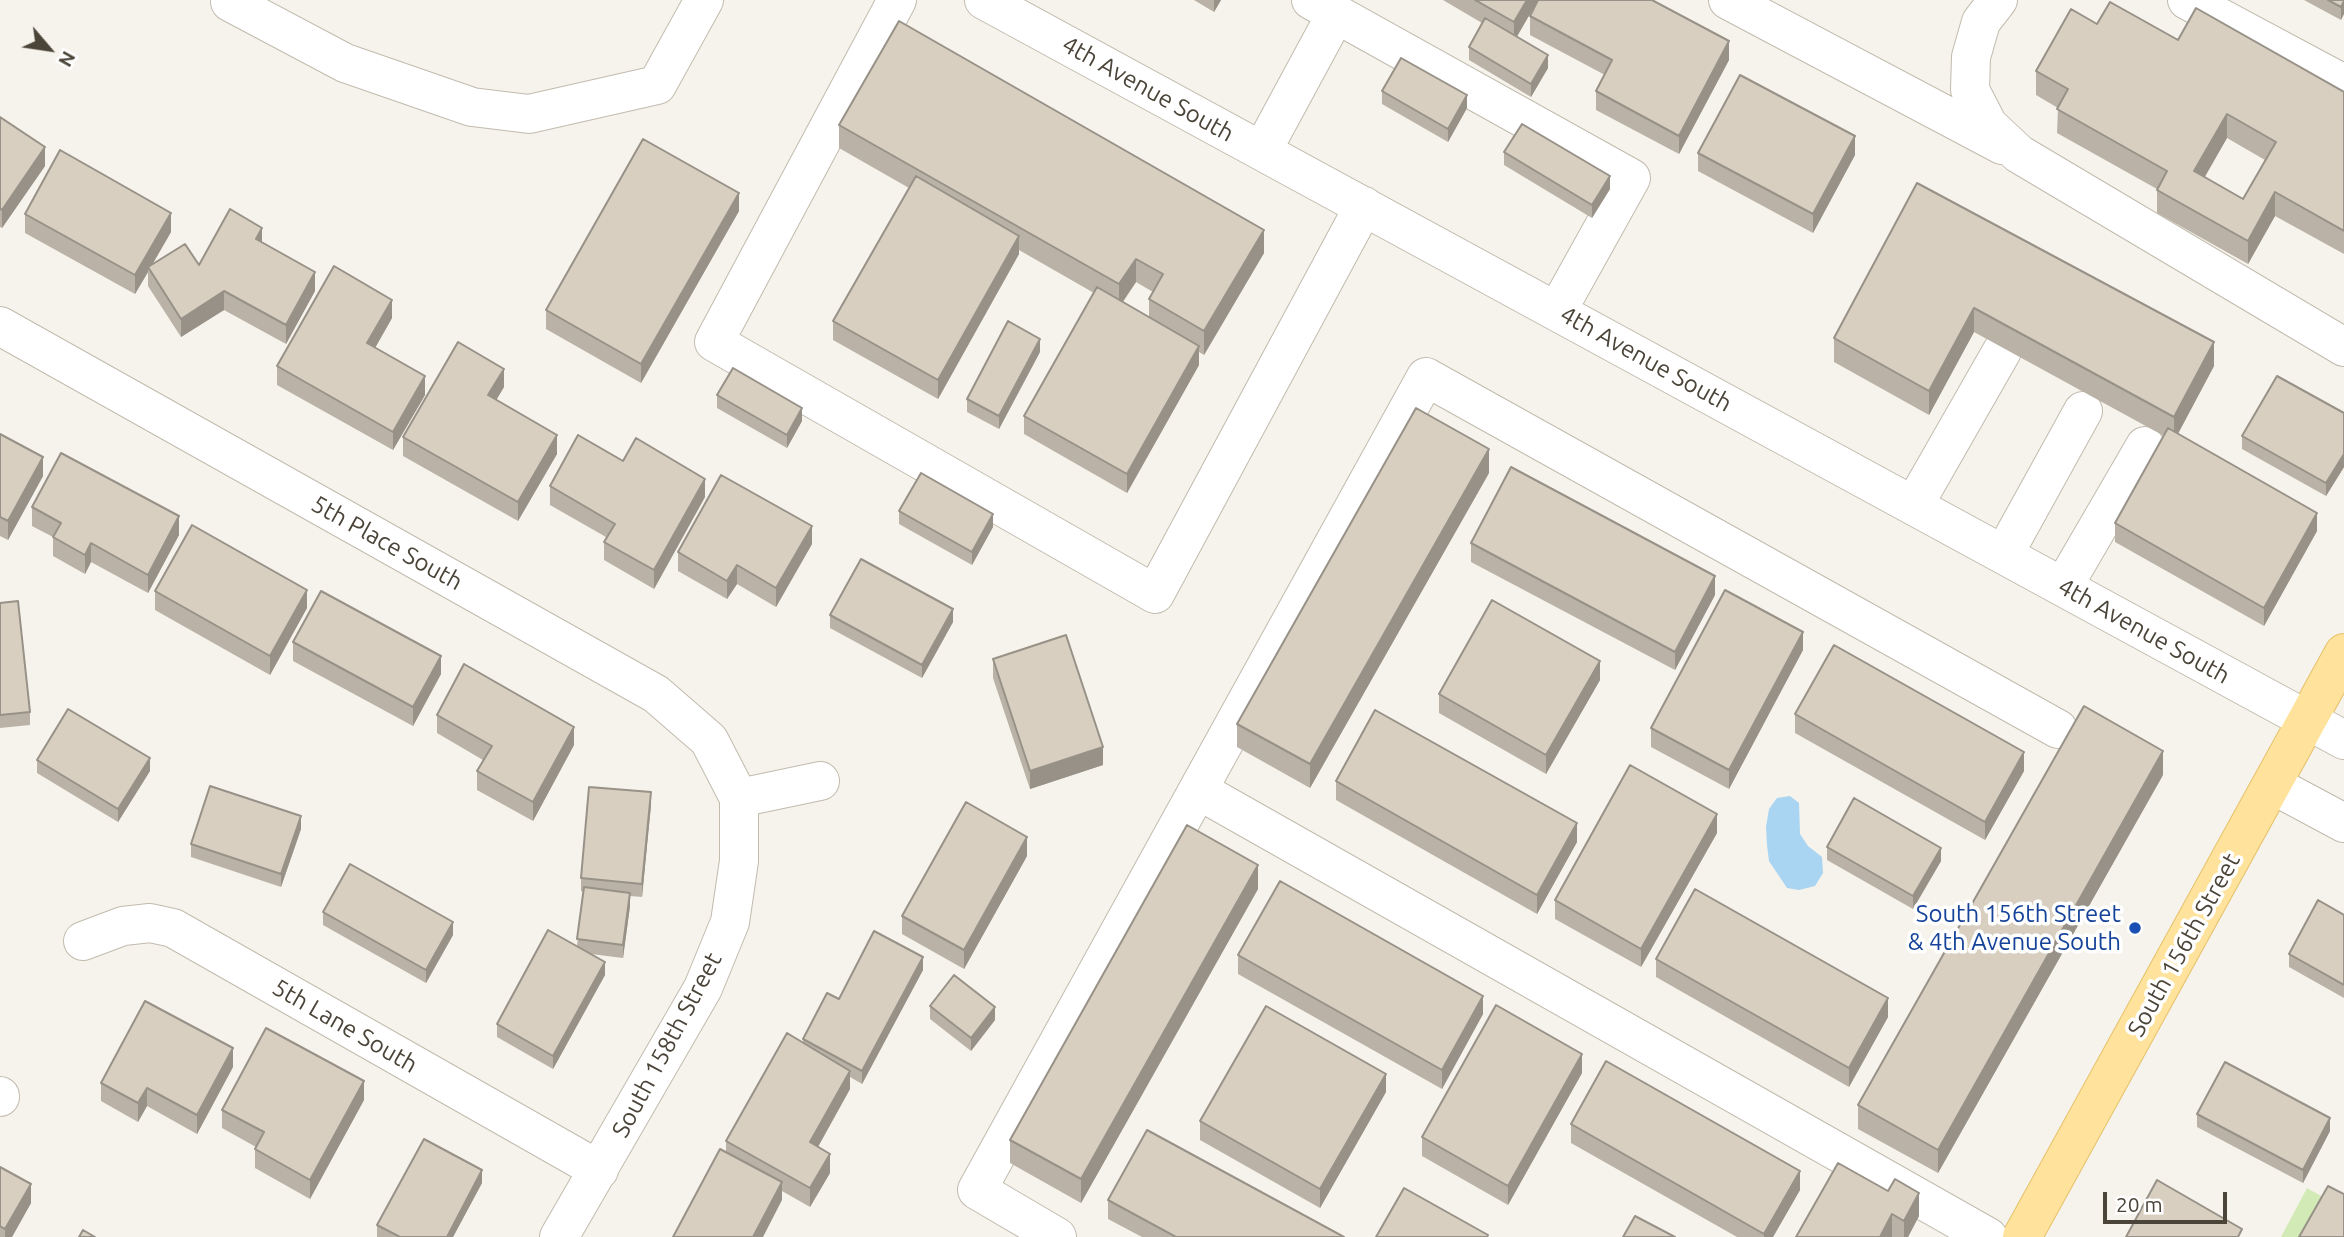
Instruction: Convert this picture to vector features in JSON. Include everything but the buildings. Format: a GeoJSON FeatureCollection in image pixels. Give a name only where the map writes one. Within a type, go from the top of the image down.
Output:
{"type":"FeatureCollection","features":[{"type":"Feature","properties":{"kind":"main road","name":"South 156th Street"},"geometry":{"type":"LineString","coordinates":[[2022,1237],[2344,653]]}},
{"type":"Feature","properties":{"kind":"street"},"geometry":{"type":"LineString","coordinates":[[230,2],[345,63],[472,107],[529,114],[657,85],[704,0]]}},
{"type":"Feature","properties":{"kind":"street"},"geometry":{"type":"LineString","coordinates":[[897,0],[714,342],[1155,594],[1364,206]]}},
{"type":"Feature","properties":{"kind":"street","name":"4th Avenue South"},"geometry":{"type":"LineString","coordinates":[[984,0],[2344,740]]}},
{"type":"Feature","properties":{"kind":"street"},"geometry":{"type":"LineString","coordinates":[[1728,0],[2019,154],[2344,347]]}},
{"type":"Feature","properties":{"kind":"street"},"geometry":{"type":"LineString","coordinates":[[1998,0],[1981,22],[1971,57],[1970,89],[1988,125],[2019,154]]}},
{"type":"Feature","properties":{"kind":"street"},"geometry":{"type":"LineString","coordinates":[[2187,0],[2344,83]]}},
{"type":"Feature","properties":{"kind":"street"},"geometry":{"type":"LineString","coordinates":[[1262,151],[1323,7],[1631,178],[1557,311]]}},
{"type":"Feature","properties":{"kind":"street","name":"5th Place South"},"geometry":{"type":"LineString","coordinates":[[0,326],[656,694],[709,740],[739,798]]}},
{"type":"Feature","properties":{"kind":"street"},"geometry":{"type":"LineString","coordinates":[[1914,505],[2002,351]]}},
{"type":"Feature","properties":{"kind":"street"},"geometry":{"type":"LineString","coordinates":[[1057,1237],[977,1190],[1426,377],[2058,729]]}},
{"type":"Feature","properties":{"kind":"street"},"geometry":{"type":"LineString","coordinates":[[2004,554],[2083,411]]}},
{"type":"Feature","properties":{"kind":"street"},"geometry":{"type":"LineString","coordinates":[[2063,587],[2146,446]]}},
{"type":"Feature","properties":{"kind":"street"},"geometry":{"type":"LineString","coordinates":[[739,798],[820,781]]}},
{"type":"Feature","properties":{"kind":"street"},"geometry":{"type":"LineString","coordinates":[[2273,785],[2344,823]]}},
{"type":"Feature","properties":{"kind":"street"},"geometry":{"type":"LineString","coordinates":[[1198,790],[1988,1237]]}},
{"type":"Feature","properties":{"kind":"street","name":"South 158th Street"},"geometry":{"type":"LineString","coordinates":[[559,1237],[703,988],[730,922],[739,861],[739,798]]}},
{"type":"Feature","properties":{"kind":"street","name":"5th Lane South"},"geometry":{"type":"LineString","coordinates":[[83,941],[123,926],[150,923],[173,928],[598,1170]]}},
{"type":"Feature","properties":{"kind":"green space"},"geometry":{"type":"Polygon","coordinates":[[[2307,1188],[2344,1209],[2344,1237],[2281,1237],[2307,1188]]]}},
{"type":"Feature","properties":{"kind":"water"},"geometry":{"type":"Polygon","coordinates":[[[1790,796],[1799,803],[1800,834],[1808,846],[1822,857],[1823,873],[1815,886],[1799,890],[1787,888],[1769,861],[1767,845],[1769,809],[1777,798],[1790,796]]]}},
{"type":"Feature","properties":{"kind":"place","name":"South 156th Street & 4th Avenue South"},"geometry":{"type":"Point","coordinates":[2135,928]}}]}
